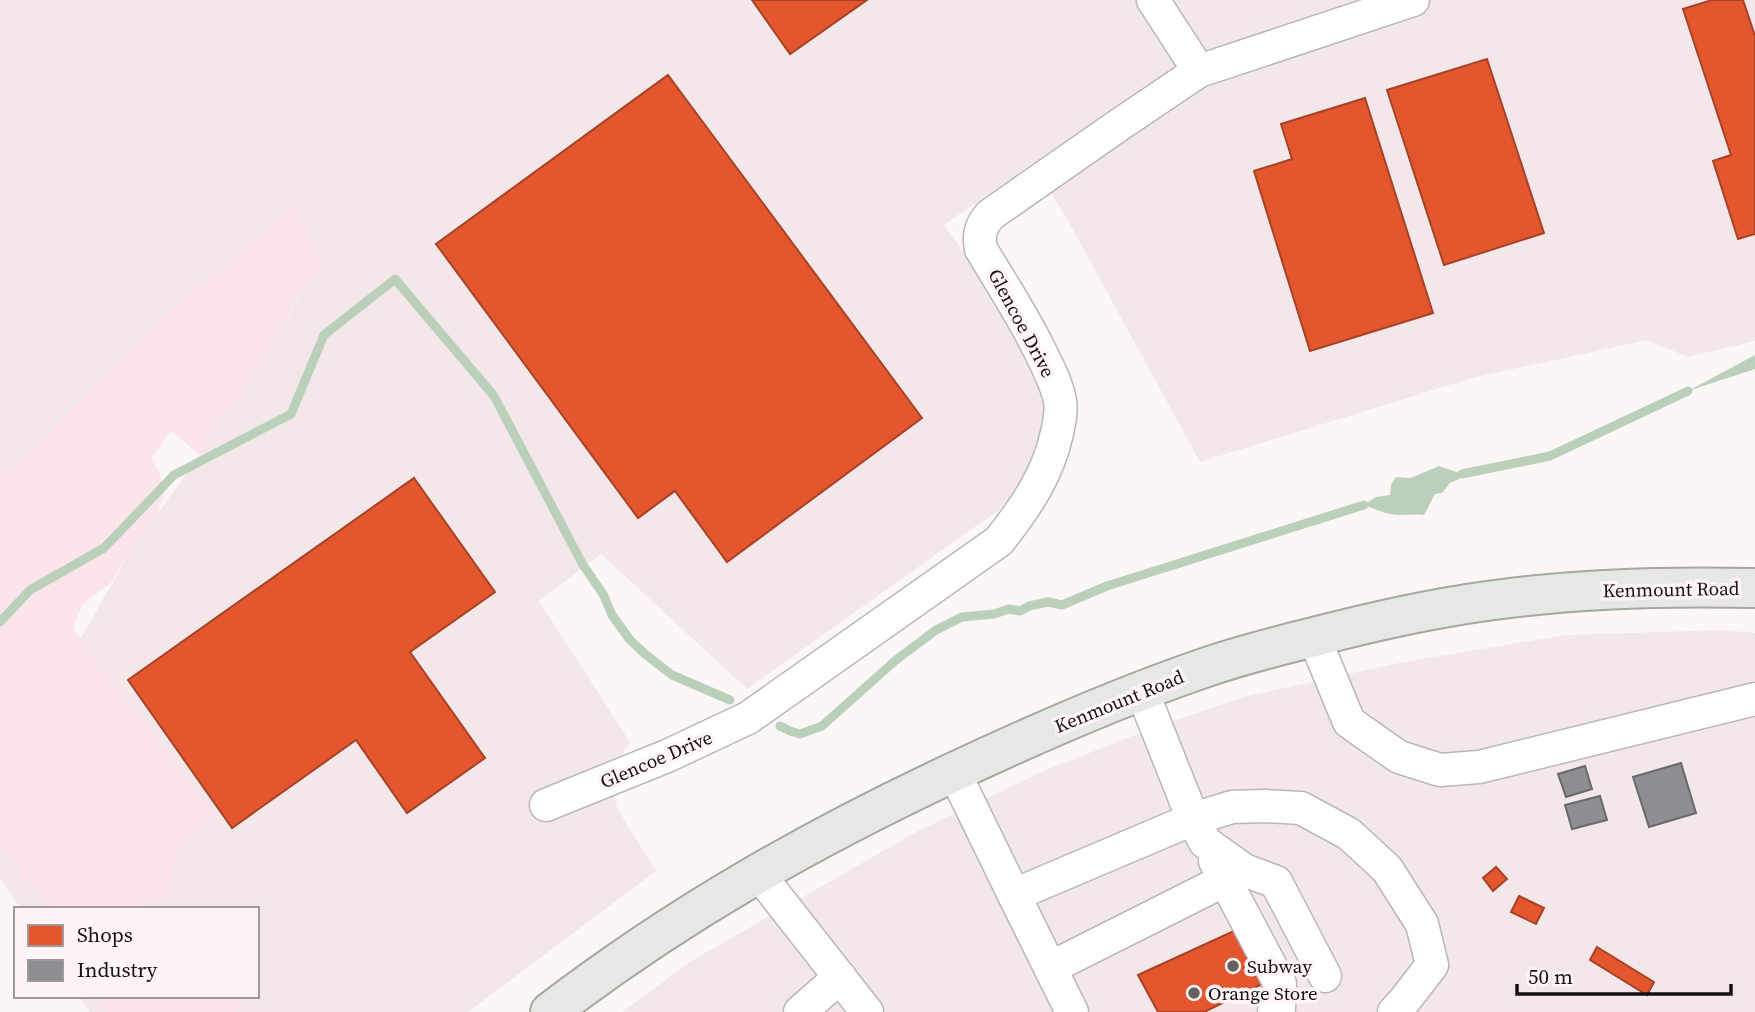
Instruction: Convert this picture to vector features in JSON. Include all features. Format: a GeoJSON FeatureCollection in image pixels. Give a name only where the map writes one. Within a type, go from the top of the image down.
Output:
{"type":"FeatureCollection","features":[{"type":"Feature","properties":{"kind":"main road","name":"Kenmount Road"},"geometry":{"type":"LineString","coordinates":[[550,1012],[612,965],[682,918],[837,829],[1014,744],[1202,669],[1275,647],[1395,617],[1486,601],[1621,589],[1755,588]]}},
{"type":"Feature","properties":{"kind":"street"},"geometry":{"type":"LineString","coordinates":[[1153,0],[1199,71]]}},
{"type":"Feature","properties":{"kind":"street","name":"Glencoe Drive"},"geometry":{"type":"LineString","coordinates":[[546,805],[667,757],[748,718],[999,541],[1023,510],[1043,475],[1055,442],[1060,403],[1055,384],[1034,339],[981,249],[980,230],[990,215],[1199,71],[1413,0]]}},
{"type":"Feature","properties":{"kind":"street"},"geometry":{"type":"LineString","coordinates":[[1314,637],[1349,722],[1399,757],[1440,770],[1479,767],[1755,699]]}},
{"type":"Feature","properties":{"kind":"street"},"geometry":{"type":"LineString","coordinates":[[1142,691],[1199,830],[1280,984],[1279,1008],[1274,1012]]}},
{"type":"Feature","properties":{"kind":"street"},"geometry":{"type":"LineString","coordinates":[[954,772],[1072,1012]]}},
{"type":"Feature","properties":{"kind":"street"},"geometry":{"type":"LineString","coordinates":[[1014,895],[1199,830],[1232,807],[1301,808],[1349,834],[1387,869],[1422,924],[1432,965],[1394,1012]]}},
{"type":"Feature","properties":{"kind":"street"},"geometry":{"type":"LineString","coordinates":[[1199,830],[1244,870],[1276,882],[1325,976]]}},
{"type":"Feature","properties":{"kind":"street"},"geometry":{"type":"LineString","coordinates":[[758,873],[867,1012]]}},
{"type":"Feature","properties":{"kind":"street"},"geometry":{"type":"LineString","coordinates":[[1050,968],[1224,880]]}},
{"type":"Feature","properties":{"kind":"street"},"geometry":{"type":"LineString","coordinates":[[800,1012],[840,977]]}},
{"type":"Feature","properties":{"kind":"shaded area"},"geometry":{"type":"Polygon","coordinates":[[[0,0],[1755,0],[1755,341],[1688,357],[1647,340],[1472,378],[1200,462],[1066,217],[1033,163],[944,225],[971,263],[1055,402],[1029,474],[1000,509],[747,689],[601,554],[539,601],[630,742],[611,770],[617,808],[656,871],[468,1012],[90,1012],[80,998],[259,998],[259,907],[20,907],[0,878],[0,781],[131,550],[200,455],[216,422],[238,400],[297,300],[324,261],[292,205],[225,266],[187,295],[28,455],[0,474],[0,0]]]}},
{"type":"Feature","properties":{"kind":"shaded area"},"geometry":{"type":"Polygon","coordinates":[[[292,204],[324,261],[296,300],[264,360],[238,400],[216,422],[200,455],[171,431],[151,458],[160,473],[164,495],[156,517],[110,584],[82,604],[73,628],[215,815],[181,847],[173,873],[178,890],[161,903],[147,902],[148,907],[47,907],[41,895],[22,877],[13,857],[0,850],[0,474],[28,455],[143,335],[187,295],[225,266],[292,204]]]}},
{"type":"Feature","properties":{"kind":"shaded area"},"geometry":{"type":"Polygon","coordinates":[[[1755,355],[1755,369],[1688,391],[1755,355]]]}},
{"type":"Feature","properties":{"kind":"shaded area"},"geometry":{"type":"Polygon","coordinates":[[[1439,466],[1462,474],[1461,478],[1450,483],[1442,493],[1435,494],[1424,515],[1390,514],[1364,505],[1376,497],[1390,495],[1391,485],[1396,477],[1411,478],[1439,466]]]}},
{"type":"Feature","properties":{"kind":"shaded area"},"geometry":{"type":"Polygon","coordinates":[[[1724,630],[1755,633],[1755,1012],[622,1012],[693,960],[918,831],[1046,770],[1153,728],[1244,697],[1399,663],[1565,635],[1724,630]]]}},
{"type":"Feature","properties":{"kind":"shaded area"},"geometry":{"type":"Polygon","coordinates":[[[97,998],[247,998],[235,1012],[109,1012],[99,1006],[97,998]]]}},
{"type":"Feature","properties":{"kind":"building: Shops"},"geometry":{"type":"Polygon","coordinates":[[[752,0],[867,0],[790,54],[752,0]]]}},
{"type":"Feature","properties":{"kind":"building: Shops"},"geometry":{"type":"Polygon","coordinates":[[[1712,0],[1743,0],[1755,36],[1755,234],[1738,239],[1713,161],[1731,155],[1683,9],[1712,0]]]}},
{"type":"Feature","properties":{"kind":"building: Shops"},"geometry":{"type":"Polygon","coordinates":[[[1487,59],[1544,233],[1444,265],[1387,90],[1487,59]]]}},
{"type":"Feature","properties":{"kind":"building: Shops"},"geometry":{"type":"Polygon","coordinates":[[[668,75],[922,418],[727,562],[675,491],[638,518],[436,244],[668,75]]]}},
{"type":"Feature","properties":{"kind":"building: Shops"},"geometry":{"type":"Polygon","coordinates":[[[1365,98],[1433,313],[1310,351],[1254,171],[1292,159],[1281,124],[1365,98]]]}},
{"type":"Feature","properties":{"kind":"building: Shops"},"geometry":{"type":"Polygon","coordinates":[[[414,478],[495,592],[410,652],[485,758],[407,813],[356,740],[232,828],[128,680],[414,478]]]}},
{"type":"Feature","properties":{"kind":"building: Shops"},"geometry":{"type":"Polygon","coordinates":[[[1496,867],[1507,879],[1493,891],[1483,878],[1496,867]]]}},
{"type":"Feature","properties":{"kind":"building: Shops"},"geometry":{"type":"Polygon","coordinates":[[[1519,896],[1544,908],[1536,924],[1511,912],[1519,896]]]}},
{"type":"Feature","properties":{"kind":"building: Shops"},"geometry":{"type":"Polygon","coordinates":[[[1249,924],[1279,976],[1204,1012],[1158,1012],[1138,975],[1249,924]]]}},
{"type":"Feature","properties":{"kind":"building: Shops"},"geometry":{"type":"Polygon","coordinates":[[[1597,947],[1654,982],[1647,995],[1590,960],[1597,947]]]}},
{"type":"Feature","properties":{"kind":"building: Industry"},"geometry":{"type":"Polygon","coordinates":[[[1681,763],[1696,813],[1649,827],[1633,777],[1681,763]]]}},
{"type":"Feature","properties":{"kind":"building: Industry"},"geometry":{"type":"Polygon","coordinates":[[[1585,766],[1592,789],[1566,797],[1558,774],[1585,766]]]}},
{"type":"Feature","properties":{"kind":"building: Industry"},"geometry":{"type":"Polygon","coordinates":[[[1600,796],[1607,820],[1572,829],[1565,805],[1600,796]]]}},
{"type":"Feature","properties":{"kind":"waterway"},"geometry":{"type":"LineString","coordinates":[[0,622],[30,590],[104,548],[174,475],[291,414],[324,335],[395,279],[494,396],[583,565],[630,640],[672,675],[730,700]]}},
{"type":"Feature","properties":{"kind":"waterway"},"geometry":{"type":"LineString","coordinates":[[1462,474],[1550,456],[1688,391]]}},
{"type":"Feature","properties":{"kind":"waterway"},"geometry":{"type":"LineString","coordinates":[[780,726],[800,734],[822,726],[896,660],[936,630],[962,617],[994,614],[1009,609],[1020,611],[1048,602],[1062,605],[1107,586],[1364,505]]}},
{"type":"Feature","properties":{"kind":"place","name":"Subway"},"geometry":{"type":"Point","coordinates":[1233,966]}},
{"type":"Feature","properties":{"kind":"place","name":"Orange Store"},"geometry":{"type":"Point","coordinates":[1194,993]}}]}
